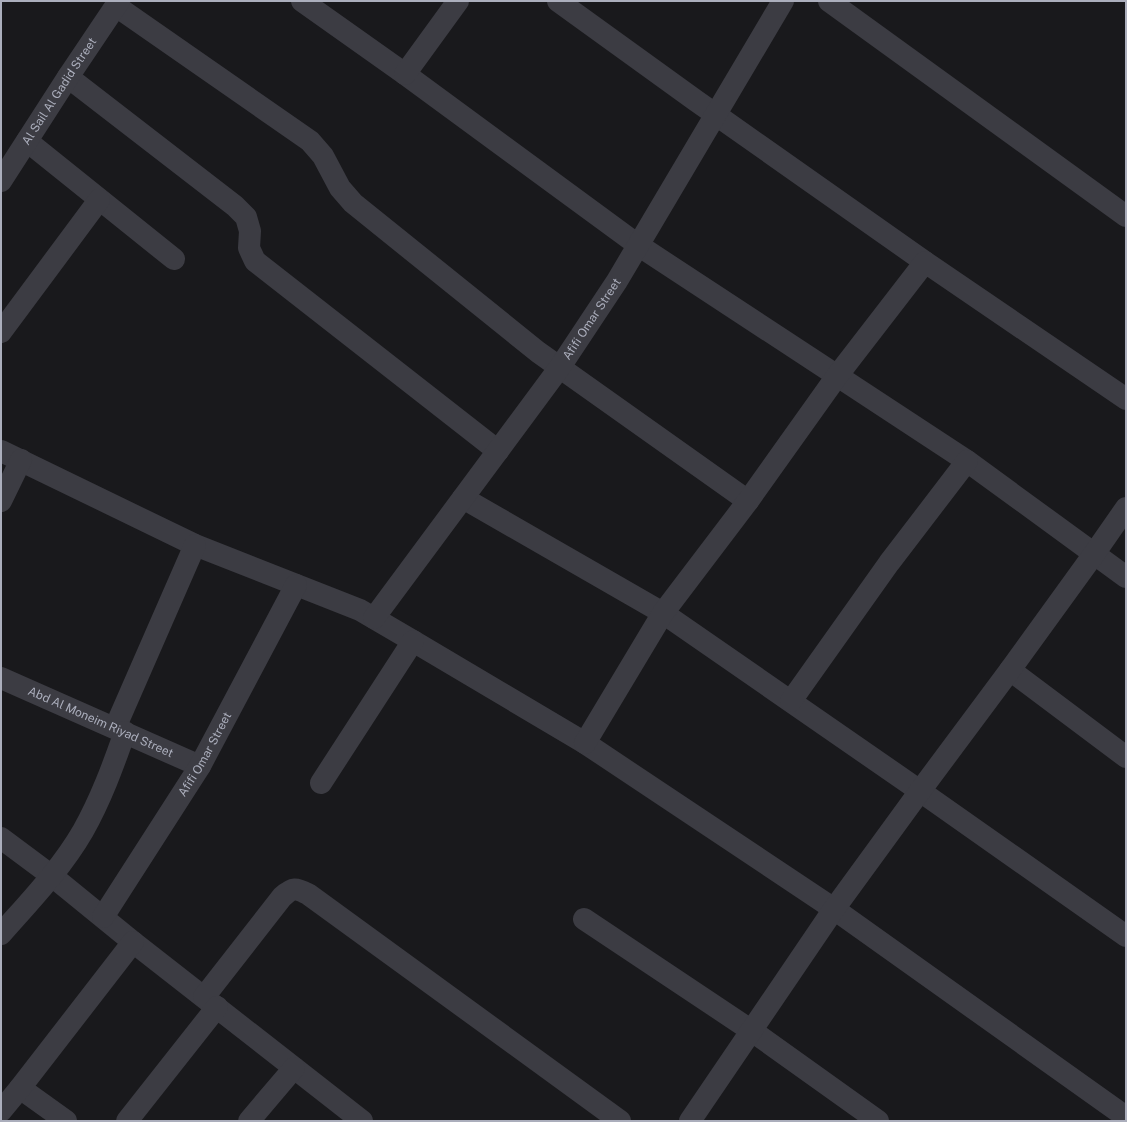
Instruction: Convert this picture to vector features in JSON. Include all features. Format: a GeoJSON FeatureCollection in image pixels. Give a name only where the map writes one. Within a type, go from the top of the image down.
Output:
{"type":"FeatureCollection","features":[{"type":"Feature","properties":{"kind":"street"},"geometry":{"type":"LineString","coordinates":[[302,1],[405,74],[638,245],[967,461],[1126,578]]}},
{"type":"Feature","properties":{"kind":"street"},"geometry":{"type":"LineString","coordinates":[[405,74],[458,1]]}},
{"type":"Feature","properties":{"kind":"street"},"geometry":{"type":"LineString","coordinates":[[558,1],[925,262],[1126,399]]}},
{"type":"Feature","properties":{"kind":"street","name":"Afifi Omar Street"},"geometry":{"type":"LineString","coordinates":[[374,618],[560,367],[613,287],[783,1]]}},
{"type":"Feature","properties":{"kind":"street"},"geometry":{"type":"LineString","coordinates":[[829,1],[1126,216]]}},
{"type":"Feature","properties":{"kind":"street"},"geometry":{"type":"LineString","coordinates":[[117,3],[310,142],[323,156],[340,188],[352,203],[538,352],[748,501]]}},
{"type":"Feature","properties":{"kind":"street","name":"Al Sail Al Gadid Street"},"geometry":{"type":"LineString","coordinates":[[1,182],[117,3]]}},
{"type":"Feature","properties":{"kind":"street"},"geometry":{"type":"LineString","coordinates":[[68,77],[235,206],[246,217],[250,231],[249,248],[255,261],[498,451]]}},
{"type":"Feature","properties":{"kind":"street"},"geometry":{"type":"LineString","coordinates":[[27,141],[174,259]]}},
{"type":"Feature","properties":{"kind":"street"},"geometry":{"type":"LineString","coordinates":[[1,332],[99,200]]}},
{"type":"Feature","properties":{"kind":"street"},"geometry":{"type":"LineString","coordinates":[[585,743],[664,613],[748,501],[837,376],[925,262]]}},
{"type":"Feature","properties":{"kind":"street"},"geometry":{"type":"LineString","coordinates":[[1,451],[195,544],[296,586],[360,610],[413,641],[585,743],[834,909],[1126,1117]]}},
{"type":"Feature","properties":{"kind":"street"},"geometry":{"type":"LineString","coordinates":[[1,501],[21,460]]}},
{"type":"Feature","properties":{"kind":"street"},"geometry":{"type":"LineString","coordinates":[[791,701],[889,564],[967,461]]}},
{"type":"Feature","properties":{"kind":"street"},"geometry":{"type":"LineString","coordinates":[[463,498],[664,613],[920,790],[1126,936]]}},
{"type":"Feature","properties":{"kind":"street"},"geometry":{"type":"LineString","coordinates":[[690,1121],[834,909],[920,790],[1010,670],[1126,508]]}},
{"type":"Feature","properties":{"kind":"street"},"geometry":{"type":"LineString","coordinates":[[1,934],[52,876],[86,824],[107,783],[120,730],[195,544]]}},
{"type":"Feature","properties":{"kind":"street","name":"Afifi Omar Street"},"geometry":{"type":"LineString","coordinates":[[103,917],[200,766],[296,586]]}},
{"type":"Feature","properties":{"kind":"street"},"geometry":{"type":"LineString","coordinates":[[321,782],[413,641]]}},
{"type":"Feature","properties":{"kind":"street"},"geometry":{"type":"LineString","coordinates":[[1010,670],[1126,757]]}},
{"type":"Feature","properties":{"kind":"street","name":"Abd Al Moneim Riyad Street"},"geometry":{"type":"LineString","coordinates":[[1,678],[200,766]]}},
{"type":"Feature","properties":{"kind":"street"},"geometry":{"type":"LineString","coordinates":[[1,838],[52,876],[133,942],[362,1121]]}},
{"type":"Feature","properties":{"kind":"street"},"geometry":{"type":"LineString","coordinates":[[127,1121],[211,1002],[282,897],[289,890],[298,889],[308,894],[620,1121]]}},
{"type":"Feature","properties":{"kind":"street"},"geometry":{"type":"LineString","coordinates":[[584,919],[752,1031],[878,1121]]}},
{"type":"Feature","properties":{"kind":"street"},"geometry":{"type":"LineString","coordinates":[[1,1111],[133,942]]}},
{"type":"Feature","properties":{"kind":"street"},"geometry":{"type":"LineString","coordinates":[[249,1121],[294,1068]]}},
{"type":"Feature","properties":{"kind":"street"},"geometry":{"type":"LineString","coordinates":[[20,1088],[66,1121]]}}]}
